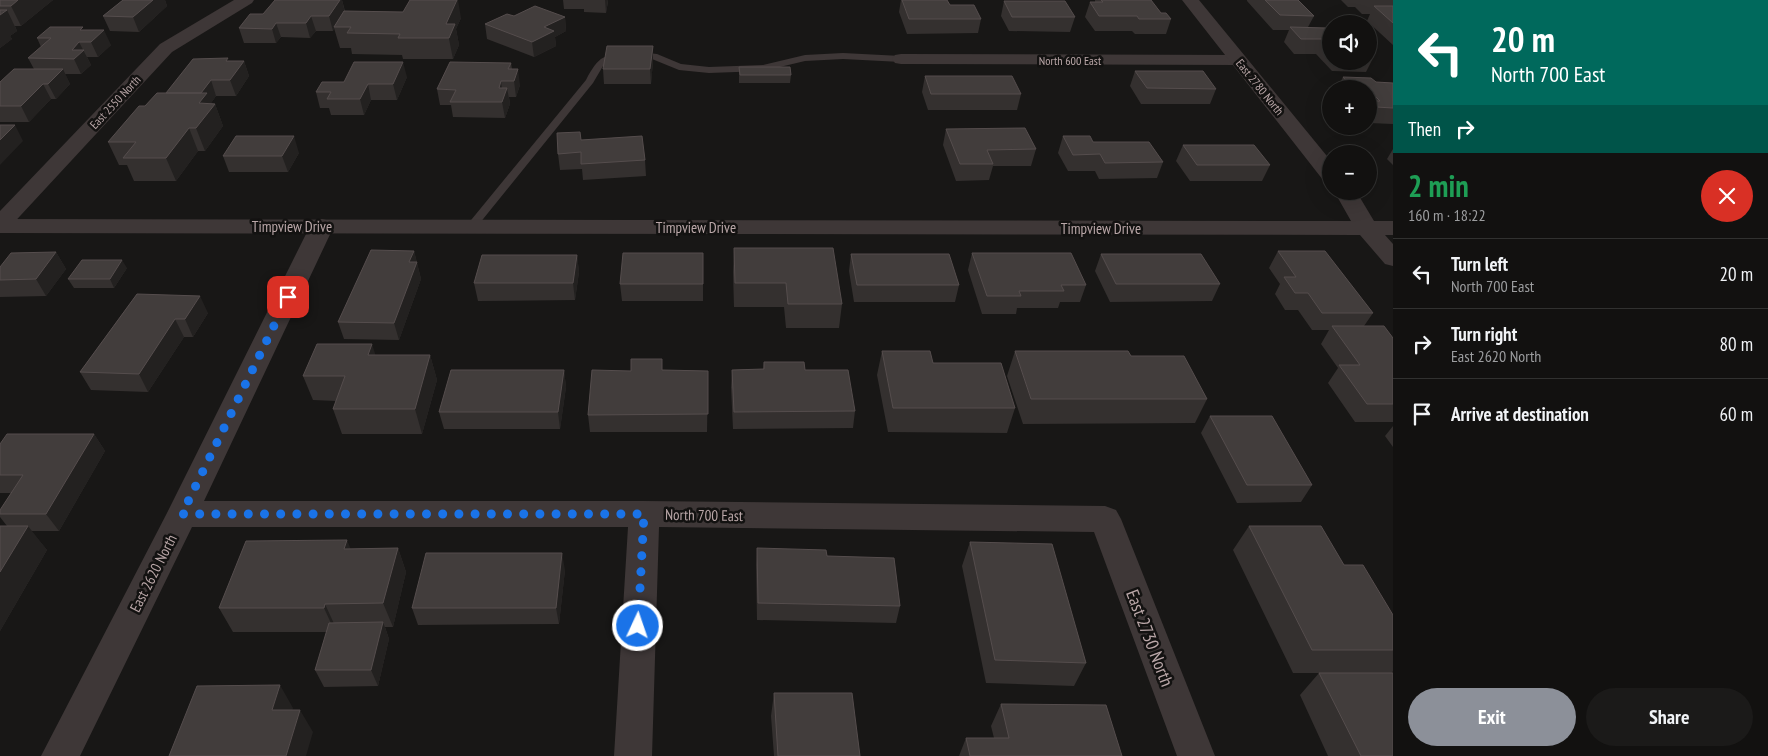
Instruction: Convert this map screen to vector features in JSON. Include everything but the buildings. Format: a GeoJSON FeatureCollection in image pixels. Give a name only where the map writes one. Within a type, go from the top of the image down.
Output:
{"type":"FeatureCollection","features":[{"type":"Feature","properties":{"kind":"street","name":"East 2550 North"},"geometry":{"type":"LineString","coordinates":[[0,225],[166,48],[246,0]]}},
{"type":"Feature","properties":{"kind":"street","name":"East 2780 North"},"geometry":{"type":"LineString","coordinates":[[1190,0],[1322,164]]}},
{"type":"Feature","properties":{"kind":"street","name":"North 600 East"},"geometry":{"type":"LineString","coordinates":[[901,59],[1238,60]]}},
{"type":"Feature","properties":{"kind":"street"},"geometry":{"type":"LineString","coordinates":[[1350,200],[1366,228],[1393,260]]}},
{"type":"Feature","properties":{"kind":"street","name":"Timpview Drive"},"geometry":{"type":"LineString","coordinates":[[0,225],[1393,228]]}},
{"type":"Feature","properties":{"kind":"street","name":"East 2620 North"},"geometry":{"type":"LineString","coordinates":[[60,756],[182,514],[322,226]]}},
{"type":"Feature","properties":{"kind":"street","name":"North 700 East"},"geometry":{"type":"LineString","coordinates":[[182,514],[644,514],[1105,519]]}},
{"type":"Feature","properties":{"kind":"street"},"geometry":{"type":"LineString","coordinates":[[633,756],[644,514]]}},
{"type":"Feature","properties":{"kind":"street","name":"East 2730 North"},"geometry":{"type":"LineString","coordinates":[[1105,519],[1196,756]]}},
{"type":"Feature","properties":{"kind":"lane"},"geometry":{"type":"LineString","coordinates":[[471,227],[590,80],[599,64],[611,57],[631,54],[654,56],[679,66],[709,70],[763,68],[805,58],[843,56],[901,59]]}},
{"type":"Feature","properties":{"kind":"route"},"geometry":{"type":"LineString","coordinates":[[288,297],[182,514],[644,514],[638,626]]}}]}
